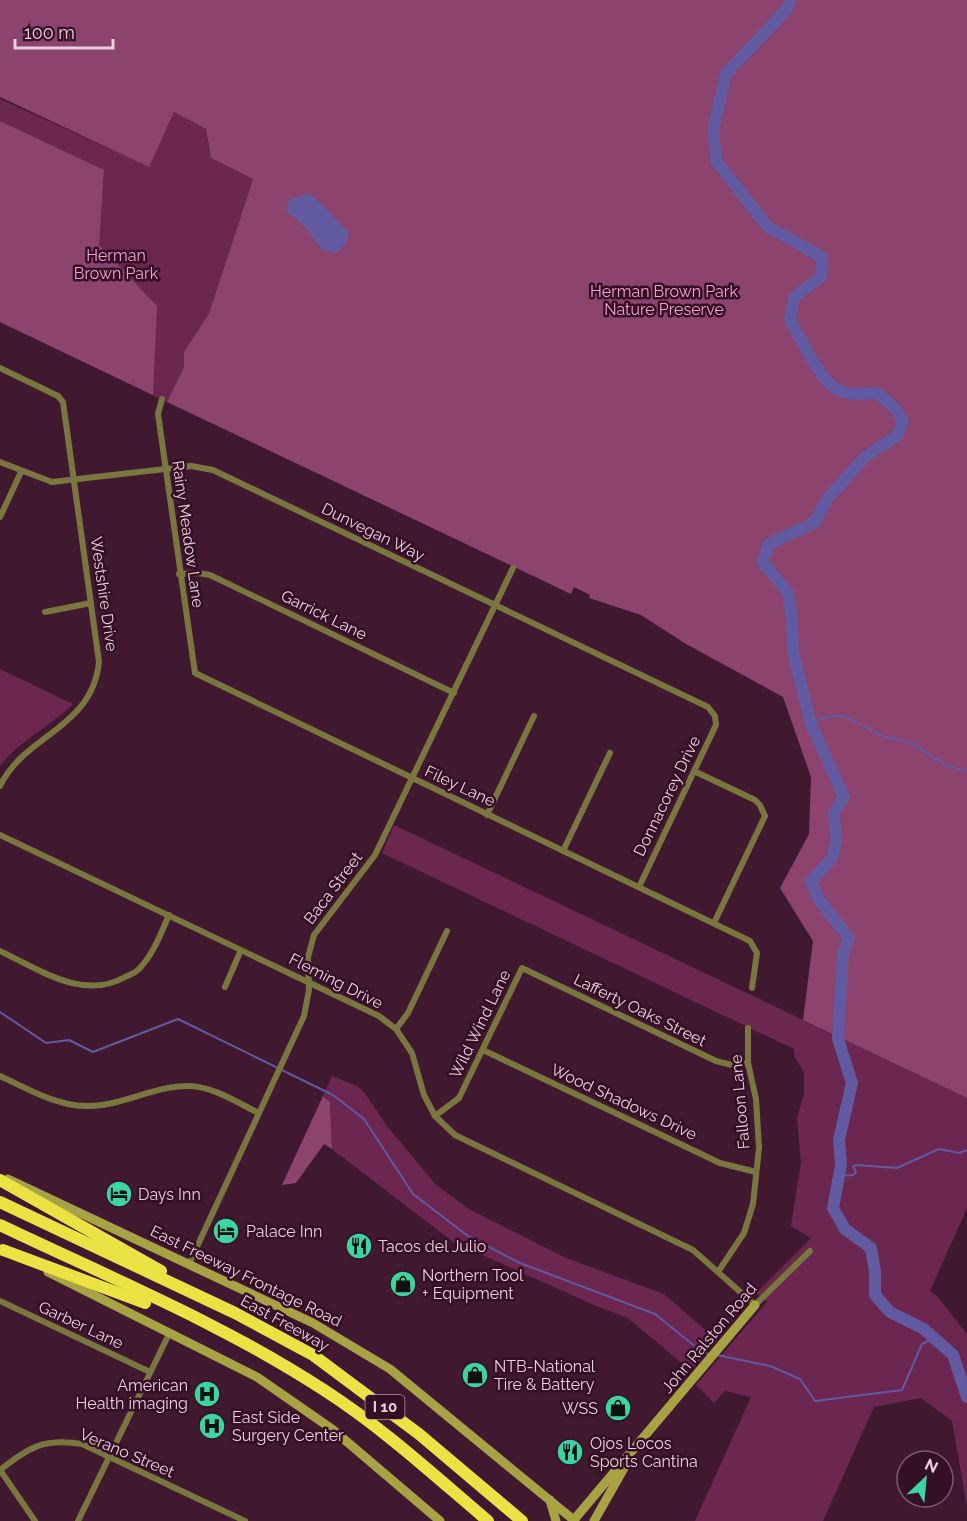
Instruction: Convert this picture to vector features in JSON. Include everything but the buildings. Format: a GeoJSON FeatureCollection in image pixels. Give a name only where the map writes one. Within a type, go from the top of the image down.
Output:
{"type":"FeatureCollection","features":[{"type":"Feature","properties":{"kind":"highway"},"geometry":{"type":"LineString","coordinates":[[0,1180],[235,1313]]}},
{"type":"Feature","properties":{"kind":"highway","name":"East Freeway"},"geometry":{"type":"LineString","coordinates":[[0,1202],[235,1313],[313,1355],[419,1434],[522,1521]]}},
{"type":"Feature","properties":{"kind":"highway","name":"I 10"},"geometry":{"type":"LineString","coordinates":[[0,1225],[218,1331],[326,1391],[392,1441],[488,1521]]}},
{"type":"Feature","properties":{"kind":"highway"},"geometry":{"type":"LineString","coordinates":[[1,1249],[218,1331]]}},
{"type":"Feature","properties":{"kind":"main road","name":"East Freeway Frontage Road"},"geometry":{"type":"LineString","coordinates":[[0,1175],[314,1323],[390,1369],[574,1521]]}},
{"type":"Feature","properties":{"kind":"main road"},"geometry":{"type":"LineString","coordinates":[[1,1249],[257,1377],[332,1429],[440,1521]]}},
{"type":"Feature","properties":{"kind":"main road","name":"John Ralston Road"},"geometry":{"type":"LineString","coordinates":[[574,1521],[755,1305]]}},
{"type":"Feature","properties":{"kind":"main road","name":"John Ralston Road"},"geometry":{"type":"LineString","coordinates":[[594,1521],[636,1448]]}},
{"type":"Feature","properties":{"kind":"main road"},"geometry":{"type":"LineString","coordinates":[[550,1500],[556,1521]]}},
{"type":"Feature","properties":{"kind":"street","name":"Westshire Drive"},"geometry":{"type":"LineString","coordinates":[[0,368],[58,396],[63,402],[99,663],[95,684],[69,721],[18,760],[0,786]]}},
{"type":"Feature","properties":{"kind":"street","name":"Rainy Meadow Lane"},"geometry":{"type":"LineString","coordinates":[[162,399],[158,414],[179,574],[195,673]]}},
{"type":"Feature","properties":{"kind":"street","name":"Dunvegan Way"},"geometry":{"type":"LineString","coordinates":[[0,462],[52,482],[191,466],[213,470],[708,707],[715,716]]}},
{"type":"Feature","properties":{"kind":"street"},"geometry":{"type":"LineString","coordinates":[[0,517],[21,472]]}},
{"type":"Feature","properties":{"kind":"street","name":"Baca Street"},"geometry":{"type":"LineString","coordinates":[[189,1264],[304,1016],[308,957],[314,935],[375,855],[513,568]]}},
{"type":"Feature","properties":{"kind":"street","name":"Garrick Lane"},"geometry":{"type":"LineString","coordinates":[[179,574],[210,575],[454,693]]}},
{"type":"Feature","properties":{"kind":"street"},"geometry":{"type":"LineString","coordinates":[[45,612],[91,603]]}},
{"type":"Feature","properties":{"kind":"street","name":"Filey Lane"},"geometry":{"type":"LineString","coordinates":[[195,673],[754,944],[757,952],[752,988]]}},
{"type":"Feature","properties":{"kind":"street"},"geometry":{"type":"LineString","coordinates":[[487,814],[534,716]]}},
{"type":"Feature","properties":{"kind":"street","name":"Donnacorey Drive"},"geometry":{"type":"LineString","coordinates":[[639,887],[716,725],[715,716]]}},
{"type":"Feature","properties":{"kind":"street"},"geometry":{"type":"LineString","coordinates":[[563,850],[610,753]]}},
{"type":"Feature","properties":{"kind":"street"},"geometry":{"type":"LineString","coordinates":[[694,771],[755,800],[765,816],[714,923]]}},
{"type":"Feature","properties":{"kind":"street","name":"Fleming Drive"},"geometry":{"type":"LineString","coordinates":[[0,835],[360,1005],[396,1029],[412,1053],[424,1095],[435,1116],[454,1135],[693,1250],[755,1305]]}},
{"type":"Feature","properties":{"kind":"street"},"geometry":{"type":"LineString","coordinates":[[0,951],[61,980],[90,988],[116,983],[139,969],[156,945],[170,915]]}},
{"type":"Feature","properties":{"kind":"street"},"geometry":{"type":"LineString","coordinates":[[396,1029],[408,1013],[447,932]]}},
{"type":"Feature","properties":{"kind":"street"},"geometry":{"type":"LineString","coordinates":[[225,987],[241,950]]}},
{"type":"Feature","properties":{"kind":"street","name":"Wild Wind Lane"},"geometry":{"type":"LineString","coordinates":[[435,1116],[459,1098],[522,968]]}},
{"type":"Feature","properties":{"kind":"street","name":"Lafferty Oaks Street"},"geometry":{"type":"LineString","coordinates":[[522,968],[716,1061],[732,1065],[748,1063]]}},
{"type":"Feature","properties":{"kind":"street","name":"Falloon Lane"},"geometry":{"type":"LineString","coordinates":[[718,1272],[744,1233],[753,1204],[759,1148],[756,1099],[748,1063],[748,1028]]}},
{"type":"Feature","properties":{"kind":"street","name":"Wood Shadows Drive"},"geometry":{"type":"LineString","coordinates":[[483,1050],[720,1163],[756,1172]]}},
{"type":"Feature","properties":{"kind":"street"},"geometry":{"type":"LineString","coordinates":[[0,1076],[41,1096],[70,1105],[111,1106],[166,1088],[192,1086],[216,1093],[259,1113]]}},
{"type":"Feature","properties":{"kind":"street","name":"John Ralston Road"},"geometry":{"type":"LineString","coordinates":[[755,1305],[810,1251]]}},
{"type":"Feature","properties":{"kind":"street","name":"Garber Lane"},"geometry":{"type":"LineString","coordinates":[[0,1301],[150,1372]]}},
{"type":"Feature","properties":{"kind":"street"},"geometry":{"type":"LineString","coordinates":[[78,1521],[170,1332]]}},
{"type":"Feature","properties":{"kind":"street","name":"Verano Street"},"geometry":{"type":"LineString","coordinates":[[0,1470],[18,1455],[42,1443],[62,1441],[82,1444],[244,1521]]}},
{"type":"Feature","properties":{"kind":"street"},"geometry":{"type":"LineString","coordinates":[[0,1470],[35,1521]]}},
{"type":"Feature","properties":{"kind":"green space","name":"Herman Brown Park Nature Preserve"},"geometry":{"type":"Polygon","coordinates":[[[0,0],[967,0],[967,1098],[803,1020],[813,941],[780,888],[809,834],[811,777],[783,697],[686,644],[641,615],[589,598],[590,595],[574,587],[571,594],[167,402],[184,367],[184,352],[209,313],[253,179],[211,158],[206,129],[174,112],[149,167],[0,97],[0,0]]]}},
{"type":"Feature","properties":{"kind":"green space","name":"Herman Brown Park"},"geometry":{"type":"Polygon","coordinates":[[[0,99],[148,166],[174,112],[206,129],[211,158],[253,179],[209,313],[184,352],[184,367],[167,402],[0,322],[0,99]]]}},
{"type":"Feature","properties":{"kind":"green space"},"geometry":{"type":"Polygon","coordinates":[[[0,121],[104,170],[99,245],[157,306],[153,395],[0,322],[0,121]]]}},
{"type":"Feature","properties":{"kind":"green space"},"geometry":{"type":"Polygon","coordinates":[[[0,669],[73,704],[26,741],[0,766],[0,669]]]}},
{"type":"Feature","properties":{"kind":"green space"},"geometry":{"type":"Polygon","coordinates":[[[394,825],[967,1098],[967,1208],[930,1291],[937,1296],[967,1334],[967,1507],[952,1421],[921,1398],[874,1407],[823,1521],[695,1521],[751,1397],[725,1391],[714,1403],[696,1385],[767,1302],[756,1293],[811,1238],[791,1226],[801,1162],[797,1118],[804,1093],[804,1072],[794,1056],[794,1049],[382,853],[394,825]]]}},
{"type":"Feature","properties":{"kind":"green space"},"geometry":{"type":"Polygon","coordinates":[[[332,1076],[357,1086],[364,1092],[387,1126],[436,1185],[469,1209],[566,1258],[664,1294],[717,1340],[691,1371],[628,1318],[467,1248],[465,1251],[332,1149],[330,1102],[323,1096],[332,1076]]]}},
{"type":"Feature","properties":{"kind":"green space"},"geometry":{"type":"Polygon","coordinates":[[[323,1096],[330,1102],[332,1149],[324,1144],[296,1183],[282,1185],[323,1096]]]}},
{"type":"Feature","properties":{"kind":"shaded area"},"geometry":{"type":"Polygon","coordinates":[[[308,193],[349,232],[345,245],[336,253],[322,250],[305,227],[286,211],[289,200],[308,193]]]}},
{"type":"Feature","properties":{"kind":"waterway"},"geometry":{"type":"LineString","coordinates":[[790,0],[787,9],[726,74],[713,131],[717,162],[768,227],[822,257],[821,277],[794,297],[790,320],[823,376],[835,388],[845,392],[877,393],[894,407],[903,421],[897,436],[866,456],[828,498],[814,523],[769,544],[763,562],[788,593],[793,652],[811,724],[844,797],[834,813],[836,841],[832,858],[811,882],[820,901],[849,938],[843,954],[838,1039],[852,1083],[839,1140],[841,1165],[833,1208],[845,1229],[871,1248],[875,1271],[875,1295],[890,1312],[924,1329],[953,1355],[967,1397]]}},
{"type":"Feature","properties":{"kind":"waterway"},"geometry":{"type":"LineString","coordinates":[[811,724],[832,716],[849,718],[883,736],[910,743],[943,763],[957,769],[967,770]]}},
{"type":"Feature","properties":{"kind":"waterway"},"geometry":{"type":"LineString","coordinates":[[0,1012],[46,1043],[69,1040],[93,1052],[178,1019],[333,1095],[364,1119],[413,1194],[468,1236],[520,1263],[655,1314],[702,1352],[708,1354]]}},
{"type":"Feature","properties":{"kind":"waterway"},"geometry":{"type":"LineString","coordinates":[[839,1176],[853,1175],[856,1172],[853,1166],[856,1165],[897,1168],[939,1149],[959,1153],[967,1150]]}},
{"type":"Feature","properties":{"kind":"waterway"},"geometry":{"type":"LineString","coordinates":[[717,1355],[770,1366],[800,1379],[815,1401],[902,1390],[922,1344],[934,1338]]}},
{"type":"Feature","properties":{"kind":"place","name":"Days Inn"},"geometry":{"type":"Point","coordinates":[119,1194]}},
{"type":"Feature","properties":{"kind":"place","name":"Palace Inn"},"geometry":{"type":"Point","coordinates":[226,1231]}},
{"type":"Feature","properties":{"kind":"place","name":"Tacos del Julio"},"geometry":{"type":"Point","coordinates":[359,1246]}},
{"type":"Feature","properties":{"kind":"place","name":"Northern Tool + Equipment"},"geometry":{"type":"Point","coordinates":[403,1284]}},
{"type":"Feature","properties":{"kind":"place","name":"NTB-National Tire & Battery"},"geometry":{"type":"Point","coordinates":[475,1375]}},
{"type":"Feature","properties":{"kind":"place","name":"American Health imaging"},"geometry":{"type":"Point","coordinates":[207,1394]}},
{"type":"Feature","properties":{"kind":"place","name":"WSS"},"geometry":{"type":"Point","coordinates":[618,1408]}},
{"type":"Feature","properties":{"kind":"place","name":"East Side Surgery Center"},"geometry":{"type":"Point","coordinates":[212,1426]}},
{"type":"Feature","properties":{"kind":"place","name":"Ojos Locos Sports Cantina"},"geometry":{"type":"Point","coordinates":[570,1452]}}]}
